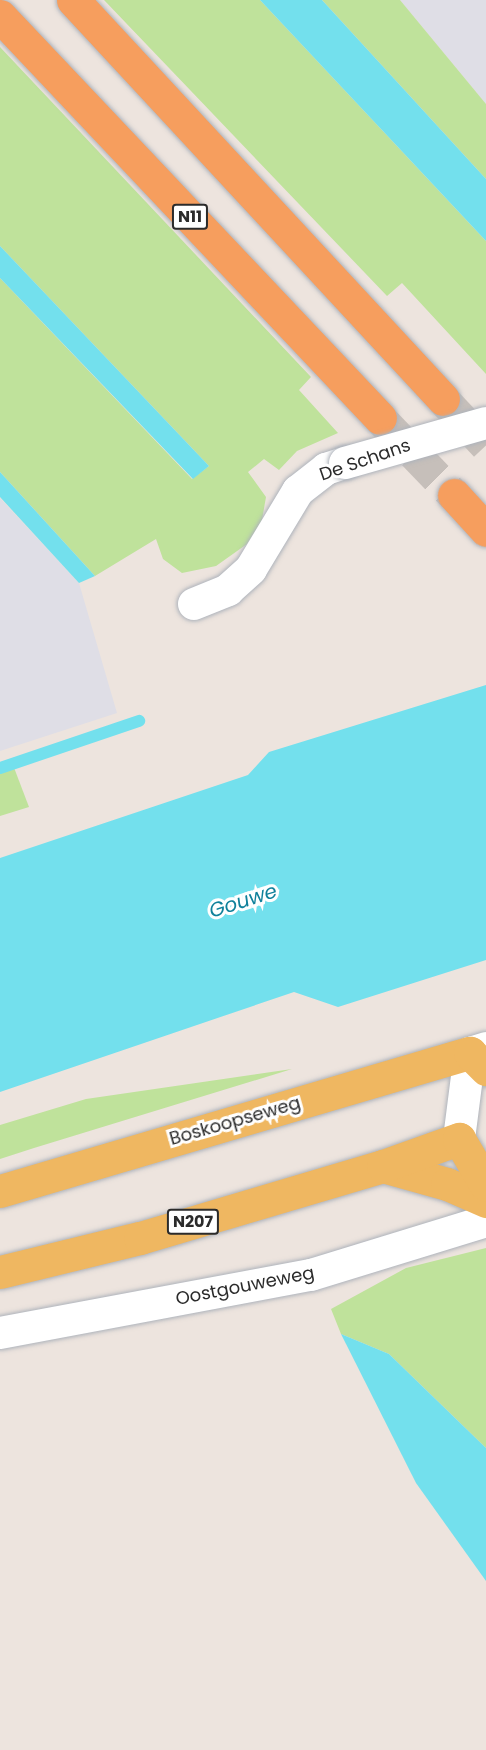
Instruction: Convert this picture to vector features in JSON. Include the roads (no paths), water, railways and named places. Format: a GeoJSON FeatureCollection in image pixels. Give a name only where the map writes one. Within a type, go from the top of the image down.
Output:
{"type":"FeatureCollection","features":[{"type":"Feature","properties":{"kind":"highway"},"geometry":{"type":"LineString","coordinates":[[73,0],[443,399]]}},
{"type":"Feature","properties":{"kind":"highway","name":"N11"},"geometry":{"type":"LineString","coordinates":[[0,16],[380,418]]}},
{"type":"Feature","properties":{"kind":"highway"},"geometry":{"type":"LineString","coordinates":[[454,495],[486,530]]}},
{"type":"Feature","properties":{"kind":"main road","name":"Boskoopseweg"},"geometry":{"type":"LineString","coordinates":[[0,1191],[481,1057]]}},
{"type":"Feature","properties":{"kind":"main road","name":"N207"},"geometry":{"type":"LineString","coordinates":[[0,1272],[140,1238],[383,1166],[459,1139]]}},
{"type":"Feature","properties":{"kind":"main road"},"geometry":{"type":"LineString","coordinates":[[459,1139],[486,1185]]}},
{"type":"Feature","properties":{"kind":"main road"},"geometry":{"type":"LineString","coordinates":[[383,1166],[447,1184],[486,1201]]}},
{"type":"Feature","properties":{"kind":"street","name":"De Schans"},"geometry":{"type":"LineString","coordinates":[[194,603],[228,590],[243,576],[298,491],[326,469],[486,423]]}},
{"type":"Feature","properties":{"kind":"street","name":"Boskoopseweg"},"geometry":{"type":"LineString","coordinates":[[459,1139],[481,1057]]}},
{"type":"Feature","properties":{"kind":"street"},"geometry":{"type":"LineString","coordinates":[[459,1139],[486,1121]]}},
{"type":"Feature","properties":{"kind":"street","name":"Oostgouweweg"},"geometry":{"type":"LineString","coordinates":[[0,1333],[311,1275],[486,1221]]}},
{"type":"Feature","properties":{"kind":"water"},"geometry":{"type":"Polygon","coordinates":[[[260,0],[322,0],[486,179],[486,241],[260,0]]]}},
{"type":"Feature","properties":{"kind":"water"},"geometry":{"type":"Polygon","coordinates":[[[0,246],[209,466],[193,479],[0,278],[0,246]]]}},
{"type":"Feature","properties":{"kind":"water"},"geometry":{"type":"Polygon","coordinates":[[[0,472],[95,576],[79,583],[0,497],[0,472]]]}},
{"type":"Feature","properties":{"kind":"water","name":"Gouwe"},"geometry":{"type":"Polygon","coordinates":[[[486,685],[486,960],[338,1007],[294,992],[0,1092],[0,858],[248,775],[269,752],[486,685]]]}},
{"type":"Feature","properties":{"kind":"water"},"geometry":{"type":"Polygon","coordinates":[[[341,1334],[389,1354],[486,1448],[486,1581],[416,1483],[341,1334]]]}},
{"type":"Feature","properties":{"kind":"waterway"},"geometry":{"type":"LineString","coordinates":[[0,768],[139,721]]}},
{"type":"Feature","properties":{"kind":"tunnel"},"geometry":{"type":"LineString","coordinates":[[443,399],[486,445]]}},
{"type":"Feature","properties":{"kind":"tunnel"},"geometry":{"type":"LineString","coordinates":[[380,418],[454,495]]}}]}
